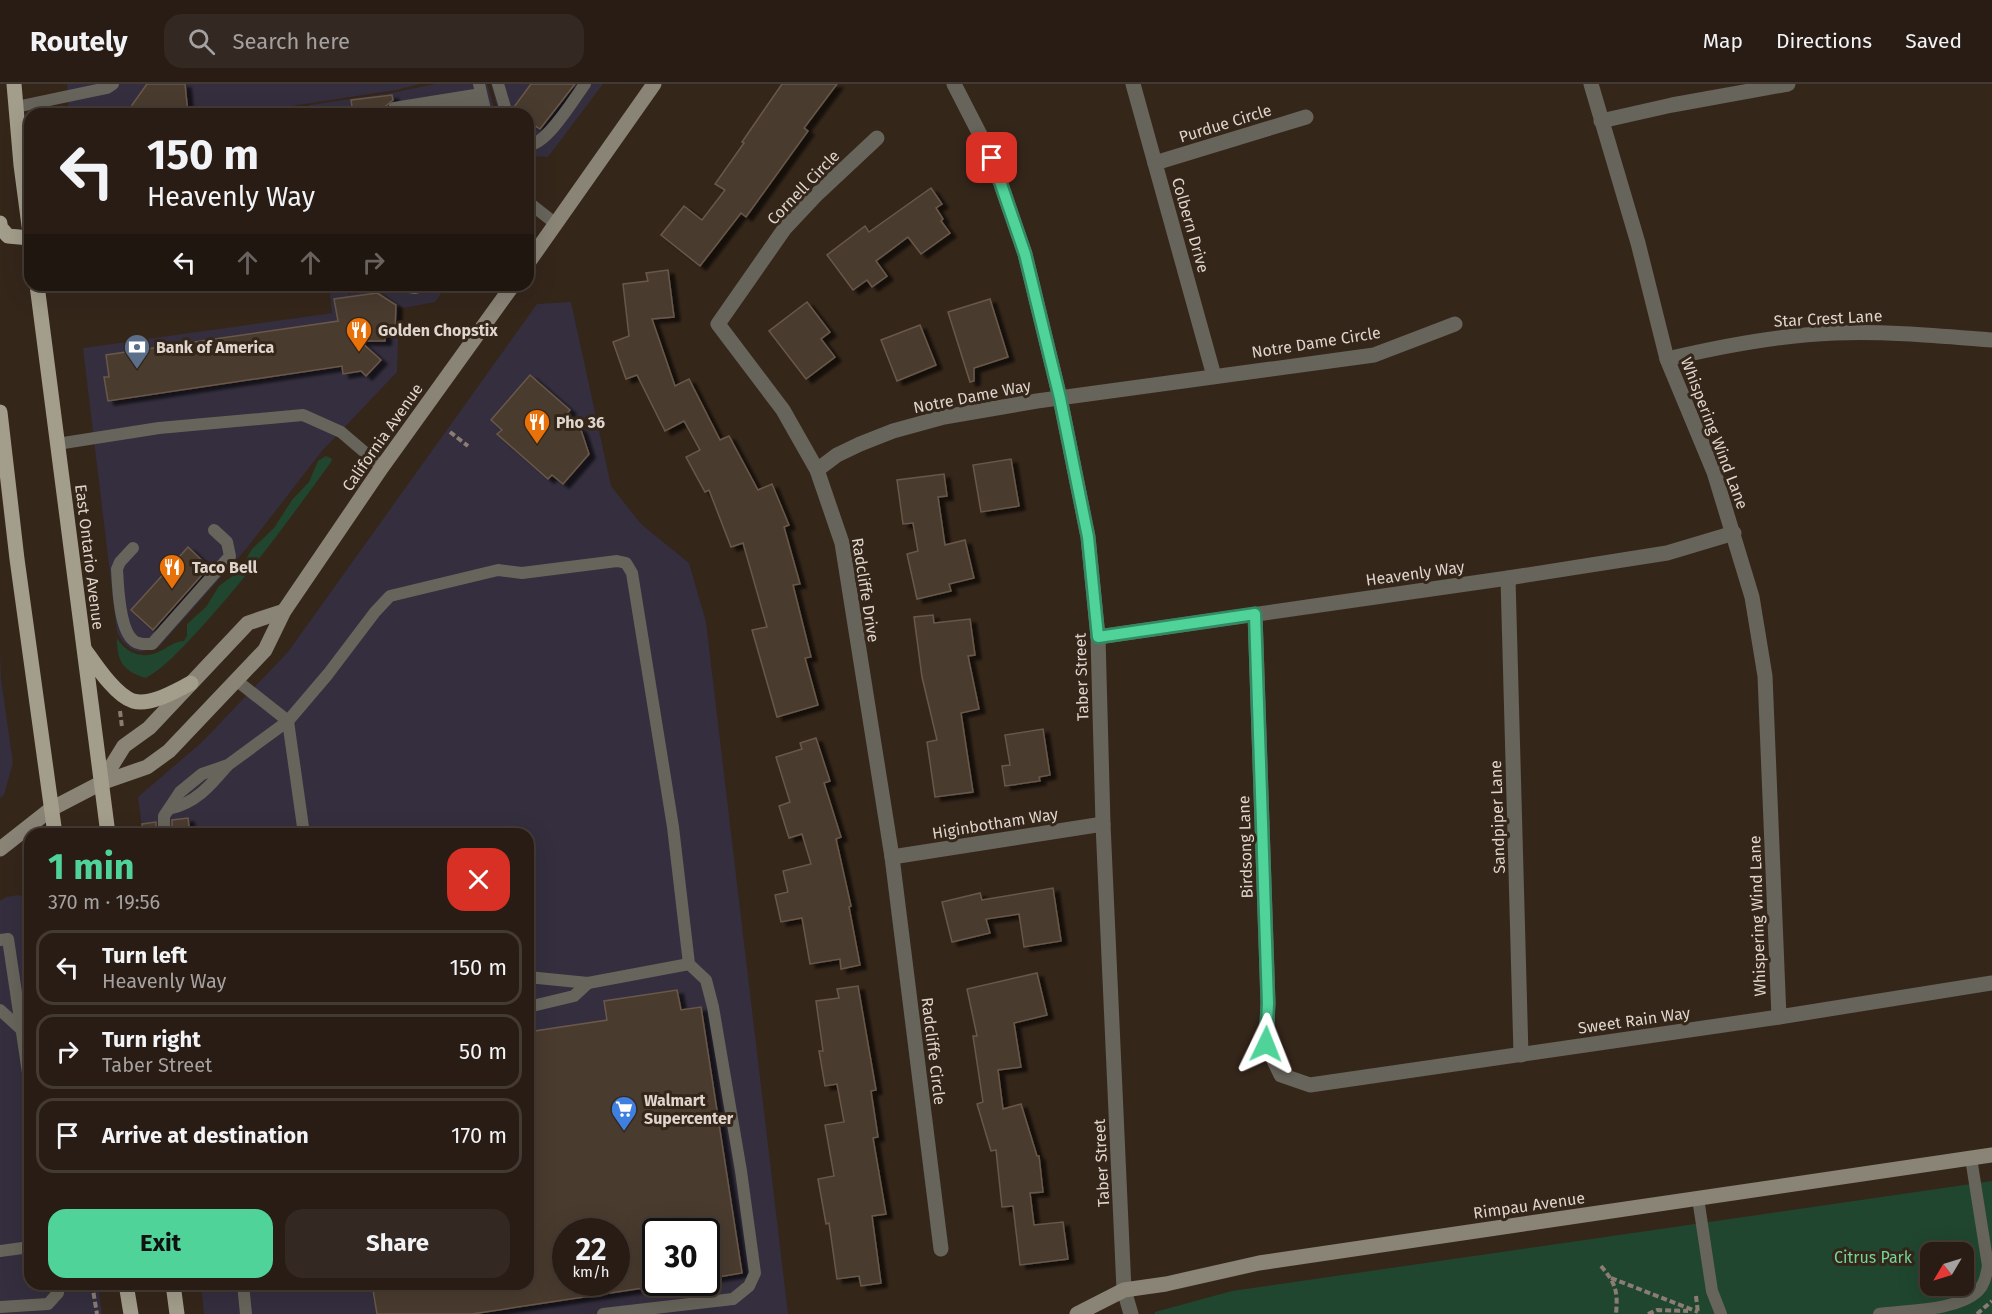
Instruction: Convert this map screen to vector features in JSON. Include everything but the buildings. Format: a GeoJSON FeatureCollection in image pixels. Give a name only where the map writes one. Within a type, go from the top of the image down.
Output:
{"type":"FeatureCollection","features":[{"type":"Feature","properties":{"kind":"main road"},"geometry":{"type":"LineString","coordinates":[[14,84],[24,179]]}},
{"type":"Feature","properties":{"kind":"main road"},"geometry":{"type":"LineString","coordinates":[[534,255],[654,84]]}},
{"type":"Feature","properties":{"kind":"main road"},"geometry":{"type":"LineString","coordinates":[[0,223],[8,236],[24,237]]}},
{"type":"Feature","properties":{"kind":"main road","name":"East Ontario Avenue"},"geometry":{"type":"LineString","coordinates":[[38,291],[107,828]]}},
{"type":"Feature","properties":{"kind":"main road","name":"California Avenue"},"geometry":{"type":"LineString","coordinates":[[27,828],[51,810],[101,783],[147,767],[169,751],[265,650],[284,611],[382,467],[509,291]]}},
{"type":"Feature","properties":{"kind":"main road"},"geometry":{"type":"LineString","coordinates":[[0,412],[17,559],[54,828]]}},
{"type":"Feature","properties":{"kind":"main road","name":"California Avenue"},"geometry":{"type":"LineString","coordinates":[[101,783],[124,746],[149,728],[248,623],[284,611]]}},
{"type":"Feature","properties":{"kind":"main road"},"geometry":{"type":"LineString","coordinates":[[83,648],[120,693],[133,701],[146,701],[161,697],[190,683]]}},
{"type":"Feature","properties":{"kind":"main road","name":"California Avenue"},"geometry":{"type":"LineString","coordinates":[[0,849],[24,831]]}},
{"type":"Feature","properties":{"kind":"main road","name":"Rimpau Avenue"},"geometry":{"type":"LineString","coordinates":[[1077,1314],[1125,1290],[1166,1284],[1259,1263],[1992,1155]]}},
{"type":"Feature","properties":{"kind":"main road"},"geometry":{"type":"LineString","coordinates":[[127,1290],[131,1314]]}},
{"type":"Feature","properties":{"kind":"main road"},"geometry":{"type":"LineString","coordinates":[[174,1290],[177,1314]]}},
{"type":"Feature","properties":{"kind":"street","name":"Taber Street"},"geometry":{"type":"LineString","coordinates":[[954,84],[992,158],[1021,243],[1060,398],[1088,537],[1098,637],[1103,824],[1125,1290],[1131,1314]]}},
{"type":"Feature","properties":{"kind":"street","name":"Colbern Drive"},"geometry":{"type":"LineString","coordinates":[[1133,84],[1214,376]]}},
{"type":"Feature","properties":{"kind":"street","name":"Whispering Wind Lane"},"geometry":{"type":"LineString","coordinates":[[1591,84],[1638,243],[1667,359],[1714,472],[1752,597],[1765,676],[1779,1017]]}},
{"type":"Feature","properties":{"kind":"street"},"geometry":{"type":"LineString","coordinates":[[1601,121],[1672,105],[1788,84]]}},
{"type":"Feature","properties":{"kind":"street","name":"Purdue Circle"},"geometry":{"type":"LineString","coordinates":[[1155,164],[1306,117]]}},
{"type":"Feature","properties":{"kind":"street","name":"Cornell Circle"},"geometry":{"type":"LineString","coordinates":[[718,324],[785,228],[815,196],[877,138]]}},
{"type":"Feature","properties":{"kind":"street","name":"Radcliffe Drive"},"geometry":{"type":"LineString","coordinates":[[718,324],[783,410],[817,470],[842,543],[892,857]]}},
{"type":"Feature","properties":{"kind":"street","name":"Notre Dame Circle"},"geometry":{"type":"LineString","coordinates":[[1214,376],[1374,355],[1455,324]]}},
{"type":"Feature","properties":{"kind":"street","name":"Star Crest Lane"},"geometry":{"type":"LineString","coordinates":[[1667,359],[1733,344],[1834,333],[1894,333],[1992,340]]}},
{"type":"Feature","properties":{"kind":"street","name":"Notre Dame Way"},"geometry":{"type":"LineString","coordinates":[[817,470],[837,455],[893,431],[944,417],[1214,376]]}},
{"type":"Feature","properties":{"kind":"street","name":"Heavenly Way"},"geometry":{"type":"LineString","coordinates":[[1098,637],[1667,553],[1734,533]]}},
{"type":"Feature","properties":{"kind":"street","name":"Sandpiper Lane"},"geometry":{"type":"LineString","coordinates":[[1508,578],[1521,1055]]}},
{"type":"Feature","properties":{"kind":"street","name":"Birdsong Lane"},"geometry":{"type":"LineString","coordinates":[[1255,614],[1267,992],[1266,1044],[1281,1075]]}},
{"type":"Feature","properties":{"kind":"street","name":"Higinbotham Way"},"geometry":{"type":"LineString","coordinates":[[892,857],[1103,824]]}},
{"type":"Feature","properties":{"kind":"street","name":"Radcliffe Circle"},"geometry":{"type":"LineString","coordinates":[[892,857],[941,1250]]}},
{"type":"Feature","properties":{"kind":"street","name":"Sweet Rain Way"},"geometry":{"type":"LineString","coordinates":[[1281,1075],[1310,1085],[1779,1017],[1992,983]]}},
{"type":"Feature","properties":{"kind":"lane"},"geometry":{"type":"LineString","coordinates":[[16,107],[83,88],[107,88],[113,84]]}},
{"type":"Feature","properties":{"kind":"lane"},"geometry":{"type":"LineString","coordinates":[[498,84],[505,108]]}},
{"type":"Feature","properties":{"kind":"lane"},"geometry":{"type":"LineString","coordinates":[[534,145],[543,140],[585,84]]}},
{"type":"Feature","properties":{"kind":"lane"},"geometry":{"type":"LineString","coordinates":[[400,107],[482,104]]}},
{"type":"Feature","properties":{"kind":"lane"},"geometry":{"type":"LineString","coordinates":[[456,108],[482,104]]}},
{"type":"Feature","properties":{"kind":"lane"},"geometry":{"type":"LineString","coordinates":[[534,207],[556,224]]}},
{"type":"Feature","properties":{"kind":"lane"},"geometry":{"type":"LineString","coordinates":[[57,444],[159,428],[303,415],[341,432],[382,467]]}},
{"type":"Feature","properties":{"kind":"lane"},"geometry":{"type":"LineString","coordinates":[[132,548],[120,561],[117,569],[124,628],[133,641],[152,644],[230,556],[227,542],[214,530]]}},
{"type":"Feature","properties":{"kind":"lane"},"geometry":{"type":"LineString","coordinates":[[164,828],[164,816],[169,809],[188,804],[210,787],[228,765],[288,721],[390,596],[498,570],[522,573],[617,561],[626,563],[632,573],[671,815],[689,964],[706,980],[713,1007],[756,1273],[749,1286],[733,1299],[603,1314]]}},
{"type":"Feature","properties":{"kind":"lane"},"geometry":{"type":"LineString","coordinates":[[236,680],[288,721],[303,828]]}},
{"type":"Feature","properties":{"kind":"lane"},"geometry":{"type":"LineString","coordinates":[[0,940],[8,939],[24,1048]]}},
{"type":"Feature","properties":{"kind":"lane"},"geometry":{"type":"LineString","coordinates":[[534,978],[588,982],[689,964]]}},
{"type":"Feature","properties":{"kind":"lane"},"geometry":{"type":"LineString","coordinates":[[534,1006],[574,996],[588,982]]}},
{"type":"Feature","properties":{"kind":"lane"},"geometry":{"type":"LineString","coordinates":[[0,1010],[21,1029]]}},
{"type":"Feature","properties":{"kind":"lane"},"geometry":{"type":"LineString","coordinates":[[1879,1314],[1952,1305],[1977,1292],[1984,1283],[1988,1266],[1971,1158]]}},
{"type":"Feature","properties":{"kind":"lane"},"geometry":{"type":"LineString","coordinates":[[1698,1198],[1712,1291],[1721,1314]]}},
{"type":"Feature","properties":{"kind":"lane"},"geometry":{"type":"LineString","coordinates":[[0,1251],[24,1248]]}},
{"type":"Feature","properties":{"kind":"lane"},"geometry":{"type":"LineString","coordinates":[[0,1307],[48,1304],[58,1293],[58,1290]]}},
{"type":"Feature","properties":{"kind":"lane"},"geometry":{"type":"LineString","coordinates":[[244,1290],[246,1314]]}},
{"type":"Feature","properties":{"kind":"path"},"geometry":{"type":"LineString","coordinates":[[450,432],[468,446]]}},
{"type":"Feature","properties":{"kind":"path"},"geometry":{"type":"LineString","coordinates":[[113,715],[119,714],[122,728]]}},
{"type":"Feature","properties":{"kind":"path"},"geometry":{"type":"LineString","coordinates":[[1601,1266],[1615,1284],[1618,1299],[1616,1314]]}},
{"type":"Feature","properties":{"kind":"path"},"geometry":{"type":"LineString","coordinates":[[1611,1278],[1698,1312],[1677,1309],[1657,1310],[1648,1314]]}},
{"type":"Feature","properties":{"kind":"path"},"geometry":{"type":"LineString","coordinates":[[93,1290],[97,1314]]}},
{"type":"Feature","properties":{"kind":"path"},"geometry":{"type":"LineString","coordinates":[[1977,1314],[1992,1301]]}},
{"type":"Feature","properties":{"kind":"shaded area"},"geometry":{"type":"Polygon","coordinates":[[[67,84],[420,84],[396,90],[278,108],[69,108],[67,84]]]}},
{"type":"Feature","properties":{"kind":"shaded area"},"geometry":{"type":"Polygon","coordinates":[[[435,84],[487,84],[494,108],[309,108],[309,105],[392,93],[435,84]]]}},
{"type":"Feature","properties":{"kind":"shaded area"},"geometry":{"type":"Polygon","coordinates":[[[491,84],[603,84],[548,157],[534,156],[534,108],[497,108],[491,84]]]}},
{"type":"Feature","properties":{"kind":"shaded area"},"geometry":{"type":"Polygon","coordinates":[[[330,291],[347,291],[348,294],[378,291],[398,305],[380,291],[443,291],[435,302],[403,308],[399,305],[397,372],[322,451],[246,549],[158,648],[139,652],[131,649],[122,641],[117,632],[83,348],[332,313],[330,291]]]}},
{"type":"Feature","properties":{"kind":"shaded area"},"geometry":{"type":"Polygon","coordinates":[[[571,302],[611,486],[641,524],[689,563],[706,622],[788,1314],[204,1314],[202,1290],[534,1290],[534,828],[142,828],[138,797],[202,742],[288,652],[537,304],[571,302]]]}},
{"type":"Feature","properties":{"kind":"shaded area"},"geometry":{"type":"Polygon","coordinates":[[[0,652],[1,679],[13,763],[4,795],[0,798],[0,652]]]}},
{"type":"Feature","properties":{"kind":"shaded area"},"geometry":{"type":"Polygon","coordinates":[[[18,895],[24,897],[24,1290],[99,1290],[102,1314],[0,1314],[0,901],[6,897],[18,895]]]}},
{"type":"Feature","properties":{"kind":"green space"},"geometry":{"type":"Polygon","coordinates":[[[326,456],[332,459],[331,462],[299,506],[250,570],[191,638],[167,663],[146,678],[127,669],[118,653],[117,638],[129,651],[140,655],[152,654],[184,641],[187,636],[187,624],[206,607],[219,586],[238,572],[252,549],[274,528],[292,500],[309,482],[318,461],[326,456]]]}},
{"type":"Feature","properties":{"kind":"green space","name":"Citrus Park"},"geometry":{"type":"Polygon","coordinates":[[[1992,1181],[1992,1314],[1155,1314],[1155,1312],[1232,1291],[1992,1181]]]}},
{"type":"Feature","properties":{"kind":"place","name":"Golden Chopstix"},"geometry":{"type":"Point","coordinates":[359,353]}},
{"type":"Feature","properties":{"kind":"place","name":"Bank of America"},"geometry":{"type":"Point","coordinates":[137,370]}},
{"type":"Feature","properties":{"kind":"place","name":"Pho 36"},"geometry":{"type":"Point","coordinates":[537,445]}},
{"type":"Feature","properties":{"kind":"place","name":"Taco Bell"},"geometry":{"type":"Point","coordinates":[172,590]}},
{"type":"Feature","properties":{"kind":"place","name":"Walmart Supercenter"},"geometry":{"type":"Point","coordinates":[624,1132]}},
{"type":"Feature","properties":{"kind":"route"},"geometry":{"type":"LineString","coordinates":[[992,158],[1025,254],[1060,398],[1088,537],[1098,637],[1255,614],[1268,1003],[1266,1044]]}}]}
